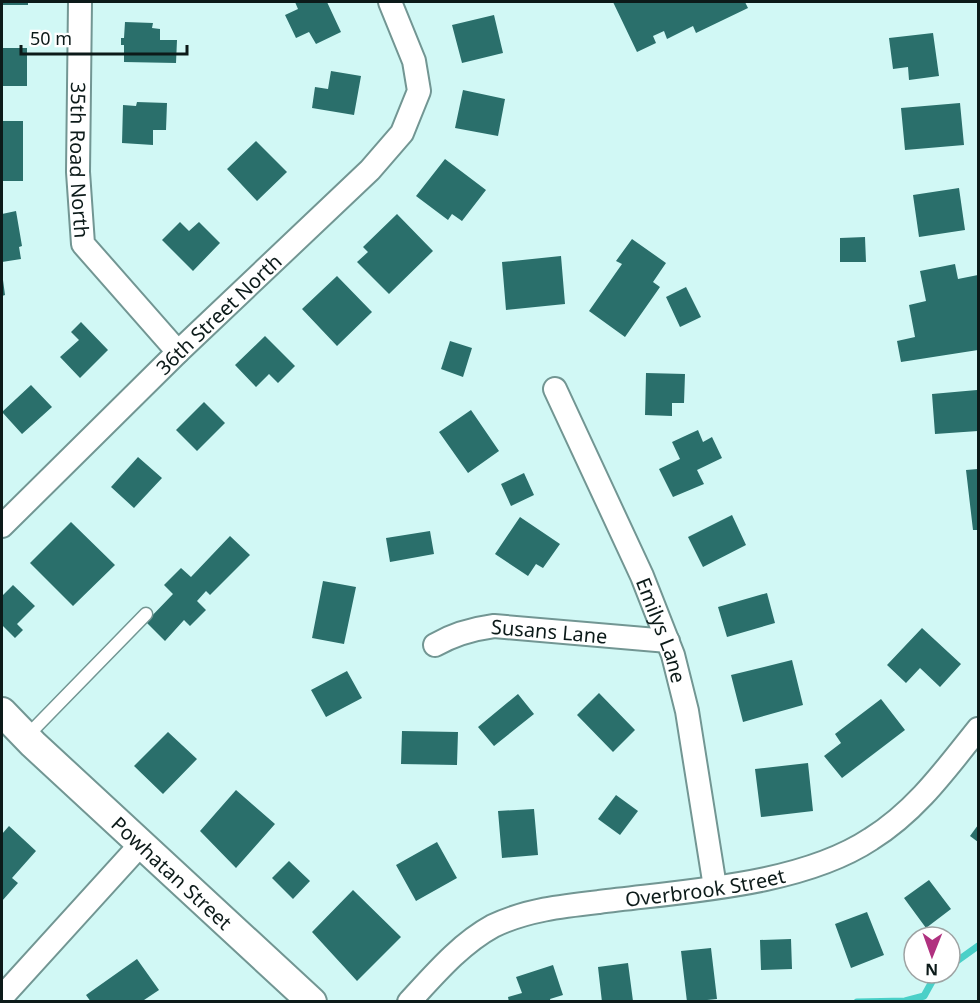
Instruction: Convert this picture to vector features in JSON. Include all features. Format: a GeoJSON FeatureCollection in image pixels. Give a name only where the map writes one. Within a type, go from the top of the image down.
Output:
{"type":"FeatureCollection","features":[{"type":"Feature","properties":{"kind":"street","name":"35th Road North"},"geometry":{"type":"LineString","coordinates":[[80,2],[78,172],[83,244],[178,352]]}},
{"type":"Feature","properties":{"kind":"street","name":"36th Street North"},"geometry":{"type":"LineString","coordinates":[[2,526],[178,352],[370,170],[402,133],[419,91],[414,61],[390,2]]}},
{"type":"Feature","properties":{"kind":"street","name":"Emilys Lane"},"geometry":{"type":"LineString","coordinates":[[555,389],[642,576],[668,641],[687,711],[715,886]]}},
{"type":"Feature","properties":{"kind":"street","name":"Susans Lane"},"geometry":{"type":"LineString","coordinates":[[435,645],[472,629],[494,626],[668,641]]}},
{"type":"Feature","properties":{"kind":"street","name":"Powhatan Street"},"geometry":{"type":"LineString","coordinates":[[2,712],[29,740],[312,1002]]}},
{"type":"Feature","properties":{"kind":"street","name":"Overbrook Street"},"geometry":{"type":"LineString","coordinates":[[409,1002],[443,966],[471,941],[492,927],[510,919],[528,913],[578,904],[765,879],[807,869],[838,857],[870,840],[900,819],[929,790],[978,729]]}},
{"type":"Feature","properties":{"kind":"street"},"geometry":{"type":"LineString","coordinates":[[2,997],[141,844]]}},
{"type":"Feature","properties":{"kind":"lane"},"geometry":{"type":"LineString","coordinates":[[29,740],[146,614]]}},
{"type":"Feature","properties":{"kind":"building"},"geometry":{"type":"Polygon","coordinates":[[[2,2],[28,2],[28,5],[2,5],[2,2]]]}},
{"type":"Feature","properties":{"kind":"building"},"geometry":{"type":"Polygon","coordinates":[[[295,2],[327,2],[341,32],[316,44],[309,32],[296,38],[285,15],[298,9],[295,2]]]}},
{"type":"Feature","properties":{"kind":"building"},"geometry":{"type":"Polygon","coordinates":[[[613,2],[745,2],[748,8],[696,33],[693,26],[667,39],[664,31],[653,36],[656,43],[637,52],[613,2]]]}},
{"type":"Feature","properties":{"kind":"building"},"geometry":{"type":"Polygon","coordinates":[[[494,15],[503,53],[462,63],[452,25],[494,15]]]}},
{"type":"Feature","properties":{"kind":"building"},"geometry":{"type":"Polygon","coordinates":[[[125,22],[153,23],[152,28],[160,29],[160,40],[177,40],[176,63],[124,62],[124,45],[121,45],[121,38],[124,38],[125,22]]]}},
{"type":"Feature","properties":{"kind":"building"},"geometry":{"type":"Polygon","coordinates":[[[933,33],[939,76],[909,80],[908,67],[893,69],[889,38],[933,33]]]}},
{"type":"Feature","properties":{"kind":"building"},"geometry":{"type":"Polygon","coordinates":[[[2,48],[27,48],[27,86],[2,86],[2,48]]]}},
{"type":"Feature","properties":{"kind":"building"},"geometry":{"type":"Polygon","coordinates":[[[331,71],[361,76],[354,115],[312,108],[315,87],[328,89],[331,71]]]}},
{"type":"Feature","properties":{"kind":"building"},"geometry":{"type":"Polygon","coordinates":[[[463,90],[505,99],[498,136],[455,128],[463,90]]]}},
{"type":"Feature","properties":{"kind":"building"},"geometry":{"type":"Polygon","coordinates":[[[137,102],[167,103],[166,130],[153,130],[153,145],[122,143],[123,105],[136,106],[137,102]]]}},
{"type":"Feature","properties":{"kind":"building"},"geometry":{"type":"Polygon","coordinates":[[[960,103],[964,145],[905,150],[901,108],[960,103]]]}},
{"type":"Feature","properties":{"kind":"building"},"geometry":{"type":"Polygon","coordinates":[[[2,121],[23,121],[23,181],[2,181],[2,121]]]}},
{"type":"Feature","properties":{"kind":"building"},"geometry":{"type":"Polygon","coordinates":[[[256,141],[287,172],[257,201],[227,169],[256,141]]]}},
{"type":"Feature","properties":{"kind":"building"},"geometry":{"type":"Polygon","coordinates":[[[445,159],[486,190],[462,221],[452,214],[448,220],[416,196],[445,159]]]}},
{"type":"Feature","properties":{"kind":"building"},"geometry":{"type":"Polygon","coordinates":[[[959,188],[965,230],[919,237],[913,195],[959,188]]]}},
{"type":"Feature","properties":{"kind":"building"},"geometry":{"type":"Polygon","coordinates":[[[16,211],[22,246],[19,247],[21,259],[2,262],[2,214],[16,211]]]}},
{"type":"Feature","properties":{"kind":"building"},"geometry":{"type":"Polygon","coordinates":[[[397,214],[433,251],[389,294],[357,262],[368,252],[363,247],[397,214]]]}},
{"type":"Feature","properties":{"kind":"building"},"geometry":{"type":"Polygon","coordinates":[[[180,222],[189,231],[199,222],[220,243],[193,271],[162,240],[180,222]]]}},
{"type":"Feature","properties":{"kind":"building"},"geometry":{"type":"Polygon","coordinates":[[[865,237],[866,262],[840,262],[840,238],[865,237]]]}},
{"type":"Feature","properties":{"kind":"building"},"geometry":{"type":"Polygon","coordinates":[[[632,239],[666,263],[653,282],[660,287],[625,337],[589,311],[622,264],[616,261],[632,239]]]}},
{"type":"Feature","properties":{"kind":"building"},"geometry":{"type":"Polygon","coordinates":[[[561,256],[565,304],[506,310],[502,262],[561,256]]]}},
{"type":"Feature","properties":{"kind":"building"},"geometry":{"type":"Polygon","coordinates":[[[955,264],[958,279],[978,275],[978,350],[901,362],[897,341],[915,337],[909,305],[926,301],[920,271],[955,264]]]}},
{"type":"Feature","properties":{"kind":"building"},"geometry":{"type":"Polygon","coordinates":[[[337,276],[372,312],[337,346],[302,309],[337,276]]]}},
{"type":"Feature","properties":{"kind":"building"},"geometry":{"type":"Polygon","coordinates":[[[2,281],[5,295],[2,296],[2,281]]]}},
{"type":"Feature","properties":{"kind":"building"},"geometry":{"type":"Polygon","coordinates":[[[686,287],[701,317],[680,327],[666,297],[686,287]]]}},
{"type":"Feature","properties":{"kind":"building"},"geometry":{"type":"Polygon","coordinates":[[[81,322],[108,350],[80,378],[60,357],[79,340],[71,332],[81,322]]]}},
{"type":"Feature","properties":{"kind":"building"},"geometry":{"type":"Polygon","coordinates":[[[265,336],[295,366],[278,383],[269,374],[256,387],[235,365],[265,336]]]}},
{"type":"Feature","properties":{"kind":"building"},"geometry":{"type":"Polygon","coordinates":[[[450,341],[472,348],[463,377],[441,369],[450,341]]]}},
{"type":"Feature","properties":{"kind":"building"},"geometry":{"type":"Polygon","coordinates":[[[646,373],[685,374],[684,403],[672,403],[672,416],[645,415],[646,373]]]}},
{"type":"Feature","properties":{"kind":"building"},"geometry":{"type":"Polygon","coordinates":[[[31,385],[52,407],[22,434],[2,412],[31,385]]]}},
{"type":"Feature","properties":{"kind":"building"},"geometry":{"type":"Polygon","coordinates":[[[977,390],[978,431],[935,434],[932,394],[977,390]]]}},
{"type":"Feature","properties":{"kind":"building"},"geometry":{"type":"Polygon","coordinates":[[[204,402],[225,423],[197,451],[176,430],[204,402]]]}},
{"type":"Feature","properties":{"kind":"building"},"geometry":{"type":"Polygon","coordinates":[[[471,410],[499,451],[468,473],[439,432],[471,410]]]}},
{"type":"Feature","properties":{"kind":"building"},"geometry":{"type":"Polygon","coordinates":[[[698,430],[703,442],[712,437],[722,458],[697,470],[704,484],[673,497],[659,469],[680,459],[672,442],[698,430]]]}},
{"type":"Feature","properties":{"kind":"building"},"geometry":{"type":"Polygon","coordinates":[[[138,457],[162,478],[134,508],[111,487],[138,457]]]}},
{"type":"Feature","properties":{"kind":"building"},"geometry":{"type":"Polygon","coordinates":[[[978,469],[978,530],[973,530],[966,470],[978,469]]]}},
{"type":"Feature","properties":{"kind":"building"},"geometry":{"type":"Polygon","coordinates":[[[524,473],[534,495],[511,506],[501,484],[524,473]]]}},
{"type":"Feature","properties":{"kind":"building"},"geometry":{"type":"Polygon","coordinates":[[[732,515],[746,545],[703,567],[688,537],[732,515]]]}},
{"type":"Feature","properties":{"kind":"building"},"geometry":{"type":"Polygon","coordinates":[[[520,517],[560,544],[543,568],[536,564],[528,576],[495,554],[520,517]]]}},
{"type":"Feature","properties":{"kind":"building"},"geometry":{"type":"Polygon","coordinates":[[[71,522],[115,565],[73,606],[30,563],[71,522]]]}},
{"type":"Feature","properties":{"kind":"building"},"geometry":{"type":"Polygon","coordinates":[[[430,531],[434,554],[390,562],[386,538],[430,531]]]}},
{"type":"Feature","properties":{"kind":"building"},"geometry":{"type":"Polygon","coordinates":[[[230,536],[250,555],[210,595],[206,591],[197,601],[206,610],[190,626],[184,620],[165,641],[146,622],[173,594],[164,585],[181,568],[191,577],[230,536]]]}},
{"type":"Feature","properties":{"kind":"building"},"geometry":{"type":"Polygon","coordinates":[[[323,581],[356,587],[344,644],[312,638],[323,581]]]}},
{"type":"Feature","properties":{"kind":"building"},"geometry":{"type":"Polygon","coordinates":[[[13,585],[35,606],[17,624],[23,630],[15,638],[2,625],[2,596],[13,585]]]}},
{"type":"Feature","properties":{"kind":"building"},"geometry":{"type":"Polygon","coordinates":[[[767,593],[775,623],[727,637],[718,607],[767,593]]]}},
{"type":"Feature","properties":{"kind":"building"},"geometry":{"type":"Polygon","coordinates":[[[922,628],[961,664],[940,687],[920,668],[906,683],[887,665],[922,628]]]}},
{"type":"Feature","properties":{"kind":"building"},"geometry":{"type":"Polygon","coordinates":[[[792,660],[803,705],[743,722],[731,675],[792,660]]]}},
{"type":"Feature","properties":{"kind":"building"},"geometry":{"type":"Polygon","coordinates":[[[347,671],[362,698],[326,717],[311,690],[347,671]]]}},
{"type":"Feature","properties":{"kind":"building"},"geometry":{"type":"Polygon","coordinates":[[[599,693],[635,730],[613,752],[577,715],[599,693]]]}},
{"type":"Feature","properties":{"kind":"building"},"geometry":{"type":"Polygon","coordinates":[[[518,694],[534,714],[494,746],[478,727],[518,694]]]}},
{"type":"Feature","properties":{"kind":"building"},"geometry":{"type":"Polygon","coordinates":[[[881,699],[905,730],[842,778],[824,756],[841,743],[835,734],[881,699]]]}},
{"type":"Feature","properties":{"kind":"building"},"geometry":{"type":"Polygon","coordinates":[[[402,731],[458,732],[457,765],[401,764],[402,731]]]}},
{"type":"Feature","properties":{"kind":"building"},"geometry":{"type":"Polygon","coordinates":[[[168,732],[197,759],[163,794],[134,766],[168,732]]]}},
{"type":"Feature","properties":{"kind":"building"},"geometry":{"type":"Polygon","coordinates":[[[808,763],[813,811],[761,817],[755,769],[808,763]]]}},
{"type":"Feature","properties":{"kind":"building"},"geometry":{"type":"Polygon","coordinates":[[[236,790],[275,824],[236,868],[200,831],[236,790]]]}},
{"type":"Feature","properties":{"kind":"building"},"geometry":{"type":"Polygon","coordinates":[[[616,795],[638,811],[620,835],[598,819],[616,795]]]}},
{"type":"Feature","properties":{"kind":"building"},"geometry":{"type":"Polygon","coordinates":[[[534,809],[538,855],[502,858],[498,811],[534,809]]]}},
{"type":"Feature","properties":{"kind":"building"},"geometry":{"type":"Polygon","coordinates":[[[978,825],[978,842],[970,836],[978,825]]]}},
{"type":"Feature","properties":{"kind":"building"},"geometry":{"type":"Polygon","coordinates":[[[9,826],[36,851],[12,878],[18,883],[2,901],[2,834],[9,826]]]}},
{"type":"Feature","properties":{"kind":"building"},"geometry":{"type":"Polygon","coordinates":[[[437,842],[457,878],[416,901],[396,865],[437,842]]]}},
{"type":"Feature","properties":{"kind":"building"},"geometry":{"type":"Polygon","coordinates":[[[289,861],[310,881],[293,899],[272,878],[289,861]]]}},
{"type":"Feature","properties":{"kind":"building"},"geometry":{"type":"Polygon","coordinates":[[[929,880],[951,909],[930,925],[924,925],[904,898],[929,880]]]}},
{"type":"Feature","properties":{"kind":"building"},"geometry":{"type":"Polygon","coordinates":[[[353,890],[401,937],[357,981],[312,932],[353,890]]]}},
{"type":"Feature","properties":{"kind":"building"},"geometry":{"type":"Polygon","coordinates":[[[867,912],[884,955],[851,968],[835,924],[867,912]]]}},
{"type":"Feature","properties":{"kind":"building"},"geometry":{"type":"Polygon","coordinates":[[[791,939],[792,969],[761,970],[760,940],[791,939]]]}},
{"type":"Feature","properties":{"kind":"building"},"geometry":{"type":"Polygon","coordinates":[[[711,948],[717,999],[687,1002],[681,951],[711,948]]]}},
{"type":"Feature","properties":{"kind":"building"},"geometry":{"type":"Polygon","coordinates":[[[137,959],[159,990],[141,1002],[91,1002],[86,995],[137,959]]]}},
{"type":"Feature","properties":{"kind":"building"},"geometry":{"type":"Polygon","coordinates":[[[628,963],[633,1001],[602,1002],[598,967],[628,963]]]}},
{"type":"Feature","properties":{"kind":"building"},"geometry":{"type":"Polygon","coordinates":[[[553,965],[563,995],[550,999],[551,1002],[509,1002],[508,997],[522,993],[516,977],[553,965]]]}},
{"type":"Feature","properties":{"kind":"waterway"},"geometry":{"type":"LineString","coordinates":[[962,957],[978,946]]}},
{"type":"Feature","properties":{"kind":"waterway"},"geometry":{"type":"LineString","coordinates":[[857,1002],[905,1001],[924,996],[930,985]]}}]}
